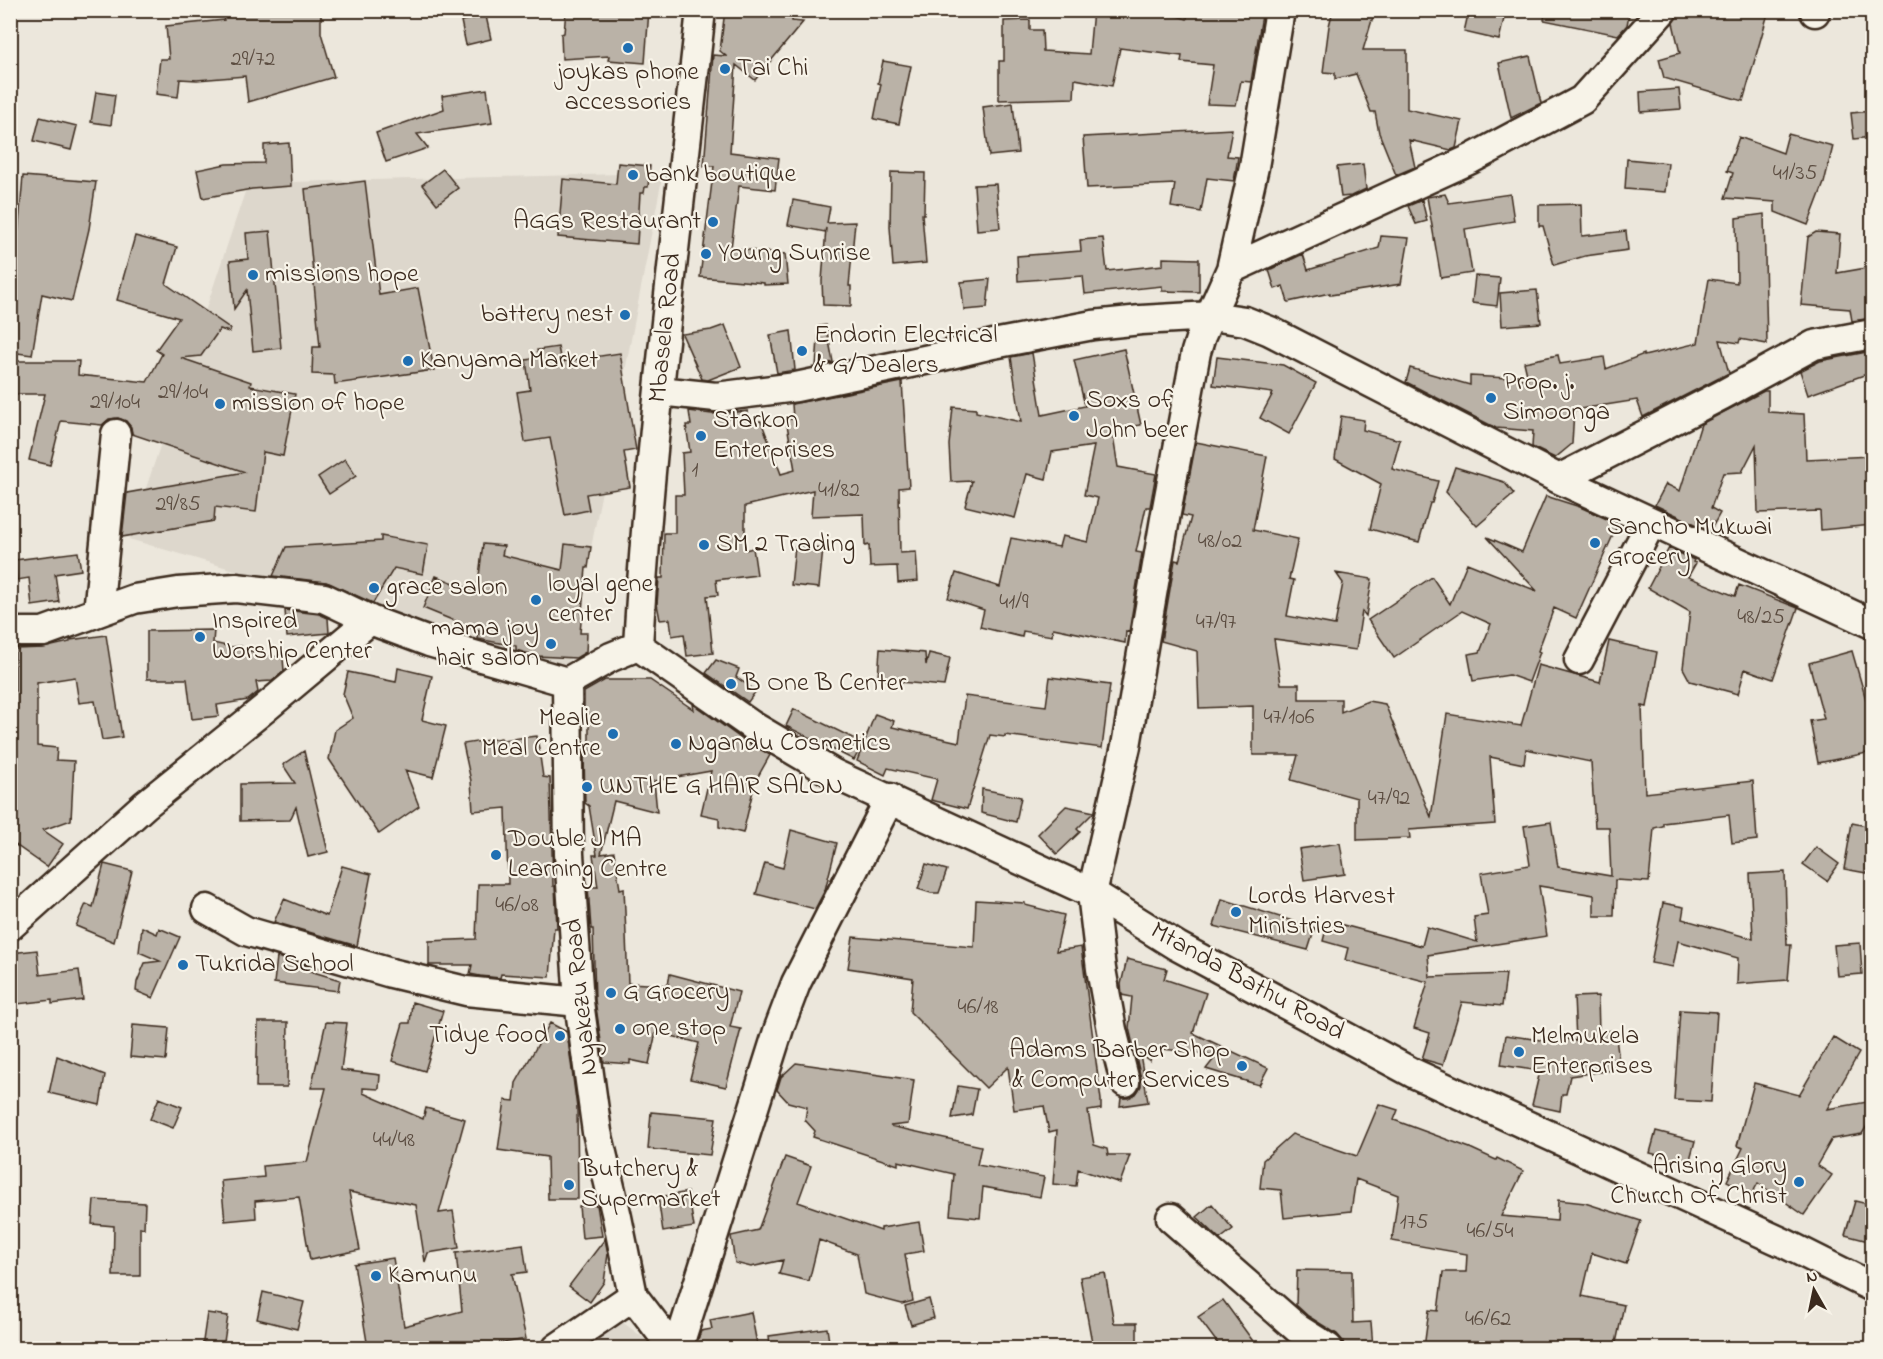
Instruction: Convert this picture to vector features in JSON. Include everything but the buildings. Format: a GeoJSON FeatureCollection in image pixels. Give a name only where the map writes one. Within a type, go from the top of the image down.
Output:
{"type":"FeatureCollection","features":[{"type":"Feature","properties":{"kind":"street","name":"Mbasela Road"},"geometry":{"type":"LineString","coordinates":[[638,646],[641,587],[659,391],[701,10]]}},
{"type":"Feature","properties":{"kind":"street"},"geometry":{"type":"LineString","coordinates":[[1125,1082],[1112,1030],[1101,969],[1092,893],[1126,746],[1196,352],[1231,269],[1254,167],[1280,10]]}},
{"type":"Feature","properties":{"kind":"street"},"geometry":{"type":"LineString","coordinates":[[1231,269],[1471,159],[1582,100],[1663,10]]}},
{"type":"Feature","properties":{"kind":"street"},"geometry":{"type":"LineString","coordinates":[[659,391],[716,397],[796,387],[993,344],[1093,325],[1210,316],[1245,321],[1270,331],[1559,479],[1872,624]]}},
{"type":"Feature","properties":{"kind":"street"},"geometry":{"type":"LineString","coordinates":[[1559,479],[1814,345],[1872,334]]}},
{"type":"Feature","properties":{"kind":"street"},"geometry":{"type":"LineString","coordinates":[[98,612],[116,434]]}},
{"type":"Feature","properties":{"kind":"street"},"geometry":{"type":"LineString","coordinates":[[1579,660],[1651,523]]}},
{"type":"Feature","properties":{"kind":"street"},"geometry":{"type":"LineString","coordinates":[[10,632],[43,632],[134,599],[178,592],[236,588],[324,598],[370,620],[429,642],[567,682],[611,657],[638,646]]}},
{"type":"Feature","properties":{"kind":"street"},"geometry":{"type":"LineString","coordinates":[[10,926],[145,805],[370,620]]}},
{"type":"Feature","properties":{"kind":"street","name":"Mtanda Bathu Road"},"geometry":{"type":"LineString","coordinates":[[638,646],[751,725],[834,774],[1092,893],[1177,946],[1413,1073],[1784,1243],[1872,1287]]}},
{"type":"Feature","properties":{"kind":"street","name":"Nyakezu Road"},"geometry":{"type":"LineString","coordinates":[[567,682],[569,854],[579,1002],[597,1132],[633,1296]]}},
{"type":"Feature","properties":{"kind":"street"},"geometry":{"type":"LineString","coordinates":[[676,1348],[779,1028],[796,983],[890,798]]}},
{"type":"Feature","properties":{"kind":"street"},"geometry":{"type":"LineString","coordinates":[[207,909],[246,931],[401,975],[466,991],[579,1002]]}},
{"type":"Feature","properties":{"kind":"street"},"geometry":{"type":"LineString","coordinates":[[1172,1218],[1298,1329],[1328,1348]]}},
{"type":"Feature","properties":{"kind":"street"},"geometry":{"type":"LineString","coordinates":[[558,1348],[633,1296],[676,1348]]}},
{"type":"Feature","properties":{"kind":"shaded area","name":"Kanyama Market"},"geometry":{"type":"Polygon","coordinates":[[[663,173],[568,668],[129,539],[248,183],[663,173]]]}},
{"type":"Feature","properties":{"kind":"shaded area"},"geometry":{"type":"Polygon","coordinates":[[[617,1318],[657,1348],[570,1348],[617,1318]]]}},
{"type":"Feature","properties":{"kind":"place","name":"joykas phone accessories"},"geometry":{"type":"Point","coordinates":[628,48]}},
{"type":"Feature","properties":{"kind":"place","name":"Tai Chi"},"geometry":{"type":"Point","coordinates":[725,69]}},
{"type":"Feature","properties":{"kind":"place","name":"bank boutique"},"geometry":{"type":"Point","coordinates":[633,175]}},
{"type":"Feature","properties":{"kind":"place","name":"AGGs Restaurant"},"geometry":{"type":"Point","coordinates":[713,222]}},
{"type":"Feature","properties":{"kind":"place","name":"Young Sunrise"},"geometry":{"type":"Point","coordinates":[706,254]}},
{"type":"Feature","properties":{"kind":"place","name":"missions hope"},"geometry":{"type":"Point","coordinates":[253,275]}},
{"type":"Feature","properties":{"kind":"place","name":"battery nest"},"geometry":{"type":"Point","coordinates":[625,315]}},
{"type":"Feature","properties":{"kind":"place","name":"Endorin Electrical & G/Dealers"},"geometry":{"type":"Point","coordinates":[802,351]}},
{"type":"Feature","properties":{"kind":"place","name":"Kanyama Market"},"geometry":{"type":"Point","coordinates":[408,361]}},
{"type":"Feature","properties":{"kind":"place","name":"Prop. j. Simoonga"},"geometry":{"type":"Point","coordinates":[1491,398]}},
{"type":"Feature","properties":{"kind":"place","name":"mission of hope"},"geometry":{"type":"Point","coordinates":[220,404]}},
{"type":"Feature","properties":{"kind":"place","name":"Soxs of John beer"},"geometry":{"type":"Point","coordinates":[1074,416]}},
{"type":"Feature","properties":{"kind":"place","name":"Starkon Enterprises"},"geometry":{"type":"Point","coordinates":[701,436]}},
{"type":"Feature","properties":{"kind":"place","name":"Sancho Mukwai Grocery"},"geometry":{"type":"Point","coordinates":[1595,543]}},
{"type":"Feature","properties":{"kind":"place","name":"SM 2 Trading"},"geometry":{"type":"Point","coordinates":[704,545]}},
{"type":"Feature","properties":{"kind":"place","name":"grace salon"},"geometry":{"type":"Point","coordinates":[374,588]}},
{"type":"Feature","properties":{"kind":"place","name":"loyal gene center"},"geometry":{"type":"Point","coordinates":[536,600]}},
{"type":"Feature","properties":{"kind":"place","name":"Inspired Worship Center"},"geometry":{"type":"Point","coordinates":[200,637]}},
{"type":"Feature","properties":{"kind":"place","name":"mama joy hair salon"},"geometry":{"type":"Point","coordinates":[551,644]}},
{"type":"Feature","properties":{"kind":"place","name":"B One B Center"},"geometry":{"type":"Point","coordinates":[731,684]}},
{"type":"Feature","properties":{"kind":"place","name":"Mealie Meal Centre"},"geometry":{"type":"Point","coordinates":[613,734]}},
{"type":"Feature","properties":{"kind":"place","name":"Ngandu Cosmetics"},"geometry":{"type":"Point","coordinates":[676,744]}},
{"type":"Feature","properties":{"kind":"place","name":"UNTHE G HAIR SALON"},"geometry":{"type":"Point","coordinates":[587,787]}},
{"type":"Feature","properties":{"kind":"place","name":"Double J MA Learning Centre"},"geometry":{"type":"Point","coordinates":[496,855]}},
{"type":"Feature","properties":{"kind":"place","name":"Lords Harvest Ministries"},"geometry":{"type":"Point","coordinates":[1236,912]}},
{"type":"Feature","properties":{"kind":"place","name":"Tukrida School"},"geometry":{"type":"Point","coordinates":[183,965]}},
{"type":"Feature","properties":{"kind":"place","name":"G Grocery"},"geometry":{"type":"Point","coordinates":[611,993]}},
{"type":"Feature","properties":{"kind":"place","name":"one stop"},"geometry":{"type":"Point","coordinates":[620,1029]}},
{"type":"Feature","properties":{"kind":"place","name":"Tidye food"},"geometry":{"type":"Point","coordinates":[560,1036]}},
{"type":"Feature","properties":{"kind":"place","name":"Melmukela Enterprises"},"geometry":{"type":"Point","coordinates":[1519,1052]}},
{"type":"Feature","properties":{"kind":"place","name":"Adams Barber Shop & Computer Services"},"geometry":{"type":"Point","coordinates":[1242,1066]}},
{"type":"Feature","properties":{"kind":"place","name":"Arising Glory Church Of Christ"},"geometry":{"type":"Point","coordinates":[1799,1182]}},
{"type":"Feature","properties":{"kind":"place","name":"Butchery & Supermarket"},"geometry":{"type":"Point","coordinates":[569,1185]}},
{"type":"Feature","properties":{"kind":"place","name":"Kamunu"},"geometry":{"type":"Point","coordinates":[376,1276]}}]}
